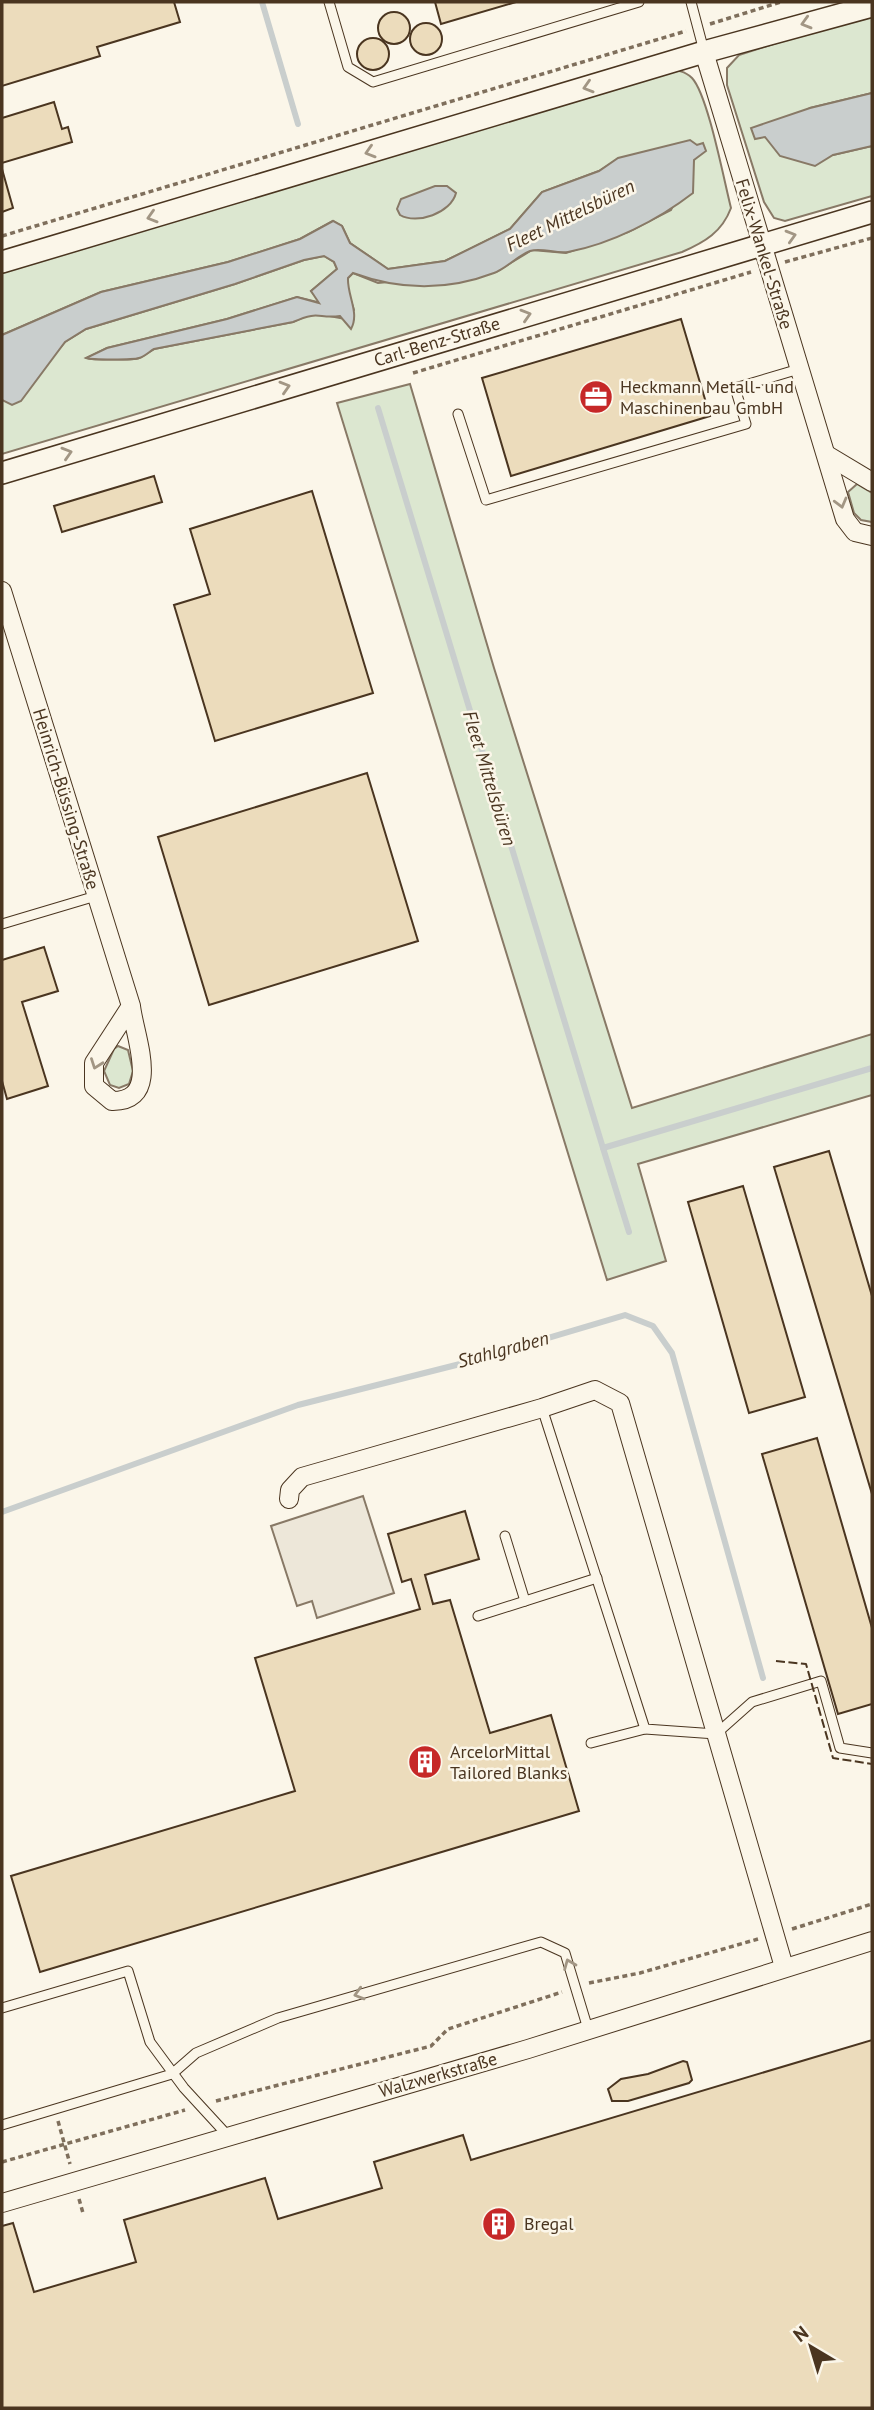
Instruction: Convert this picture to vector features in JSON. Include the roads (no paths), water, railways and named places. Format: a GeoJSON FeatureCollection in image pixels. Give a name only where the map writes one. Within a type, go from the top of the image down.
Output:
{"type":"FeatureCollection","features":[{"type":"Feature","properties":{"kind":"street"},"geometry":{"type":"LineString","coordinates":[[2,262],[704,52],[872,6]]}},
{"type":"Feature","properties":{"kind":"street","name":"Felix-Wankel-Straße"},"geometry":{"type":"LineString","coordinates":[[704,52],[849,526],[862,535],[872,536]]}},
{"type":"Feature","properties":{"kind":"street","name":"Carl-Benz-Straße"},"geometry":{"type":"LineString","coordinates":[[2,473],[872,212]]}},
{"type":"Feature","properties":{"kind":"street"},"geometry":{"type":"LineString","coordinates":[[827,455],[872,482]]}},
{"type":"Feature","properties":{"kind":"street","name":"Heinrich-Büssing-Straße"},"geometry":{"type":"LineString","coordinates":[[2,591],[131,1006],[143,1077],[136,1093],[113,1101],[105,1098],[94,1086],[92,1070],[131,1006]]}},
{"type":"Feature","properties":{"kind":"street"},"geometry":{"type":"LineString","coordinates":[[289,1499],[290,1490],[302,1477],[542,1408],[595,1390],[620,1403],[784,1967]]}},
{"type":"Feature","properties":{"kind":"street","name":"Walzwerkstraße"},"geometry":{"type":"LineString","coordinates":[[2,2203],[588,2029],[872,1941]]}},
{"type":"Feature","properties":{"kind":"lane"},"geometry":{"type":"LineString","coordinates":[[328,2],[348,67],[373,82],[639,2]]}},
{"type":"Feature","properties":{"kind":"lane"},"geometry":{"type":"LineString","coordinates":[[691,2],[704,52]]}},
{"type":"Feature","properties":{"kind":"lane"},"geometry":{"type":"LineString","coordinates":[[458,414],[486,500],[746,424],[735,388],[799,369]]}},
{"type":"Feature","properties":{"kind":"lane"},"geometry":{"type":"LineString","coordinates":[[2,924],[96,896]]}},
{"type":"Feature","properties":{"kind":"lane"},"geometry":{"type":"LineString","coordinates":[[542,1408],[645,1729]]}},
{"type":"Feature","properties":{"kind":"lane"},"geometry":{"type":"LineString","coordinates":[[505,1536],[525,1601]]}},
{"type":"Feature","properties":{"kind":"lane"},"geometry":{"type":"LineString","coordinates":[[478,1616],[597,1578]]}},
{"type":"Feature","properties":{"kind":"lane"},"geometry":{"type":"LineString","coordinates":[[591,1743],[645,1729],[716,1734],[752,1702],[821,1682],[841,1748],[872,1753]]}},
{"type":"Feature","properties":{"kind":"lane"},"geometry":{"type":"LineString","coordinates":[[2,2125],[172,2074],[196,2053],[278,2018],[541,1942],[565,1953],[588,2029]]}},
{"type":"Feature","properties":{"kind":"lane"},"geometry":{"type":"LineString","coordinates":[[2,2008],[128,1971],[150,2042],[172,2074],[229,2137]]}},
{"type":"Feature","properties":{"kind":"water"},"geometry":{"type":"Polygon","coordinates":[[[872,93],[872,146],[833,155],[815,166],[780,156],[765,137],[755,139],[751,128],[810,108],[872,93]]]}},
{"type":"Feature","properties":{"kind":"water"},"geometry":{"type":"Polygon","coordinates":[[[690,140],[697,145],[703,143],[706,151],[694,160],[693,193],[665,212],[617,237],[568,252],[530,251],[494,273],[459,283],[405,285],[353,273],[348,278],[354,310],[351,329],[340,316],[314,316],[154,349],[135,359],[86,358],[107,348],[227,319],[297,297],[319,303],[311,291],[337,269],[334,262],[324,256],[304,260],[86,329],[65,342],[21,401],[12,405],[2,400],[2,335],[101,292],[228,262],[300,239],[333,221],[342,226],[350,243],[388,269],[445,261],[510,229],[542,192],[599,171],[618,158],[690,140]]]}},
{"type":"Feature","properties":{"kind":"water"},"geometry":{"type":"Polygon","coordinates":[[[435,186],[447,186],[456,193],[448,206],[424,218],[407,218],[400,215],[397,209],[401,199],[435,186]]]}},
{"type":"Feature","properties":{"kind":"waterway","name":"Fleet Mittelsbüren"},"geometry":{"type":"LineString","coordinates":[[262,2],[298,124]]}},
{"type":"Feature","properties":{"kind":"waterway","name":"Fleet Mittelsbüren"},"geometry":{"type":"LineString","coordinates":[[378,408],[603,1148],[872,1068]]}},
{"type":"Feature","properties":{"kind":"waterway","name":"Fleet Mittelsbüren"},"geometry":{"type":"LineString","coordinates":[[603,1148],[629,1232]]}},
{"type":"Feature","properties":{"kind":"waterway","name":"Stahlgraben"},"geometry":{"type":"LineString","coordinates":[[2,1512],[298,1405],[464,1363],[625,1315],[653,1326],[672,1353],[763,1678]]}},
{"type":"Feature","properties":{"kind":"place","name":"Heckmann Metall- und Maschinenbau GmbH"},"geometry":{"type":"Point","coordinates":[596,397]}},
{"type":"Feature","properties":{"kind":"place","name":"ArcelorMittal Tailored Blanks"},"geometry":{"type":"Point","coordinates":[425,1762]}},
{"type":"Feature","properties":{"kind":"place","name":"Bregal"},"geometry":{"type":"Point","coordinates":[499,2224]}}]}
